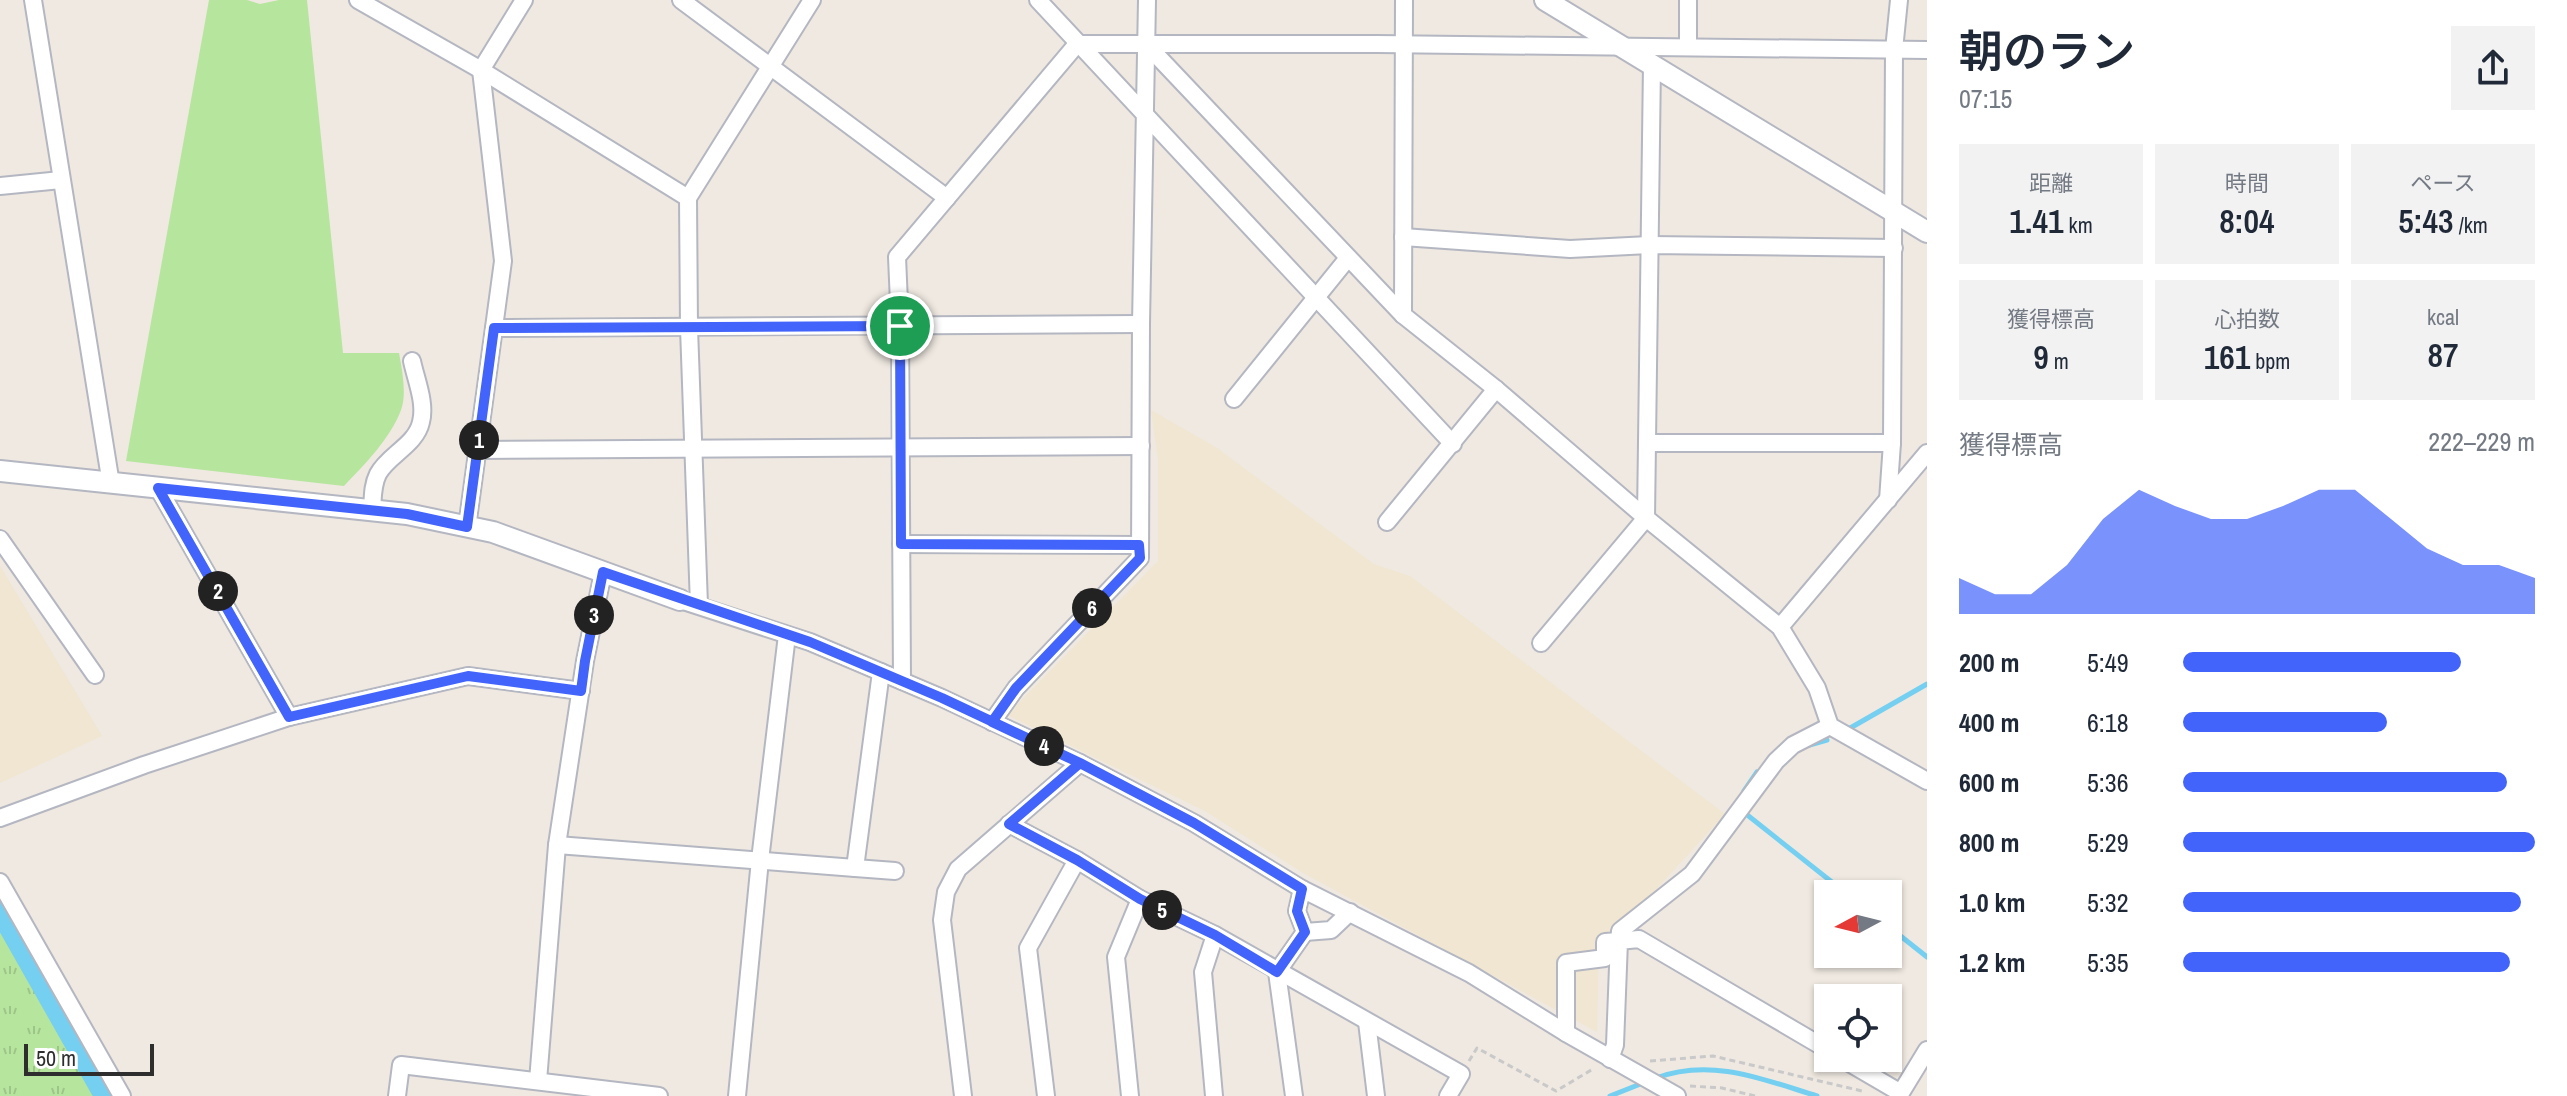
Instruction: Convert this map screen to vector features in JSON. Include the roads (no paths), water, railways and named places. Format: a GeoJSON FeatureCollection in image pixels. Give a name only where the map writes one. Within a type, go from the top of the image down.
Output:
{"type":"FeatureCollection","features":[{"type":"Feature","properties":{"kind":"street"},"geometry":{"type":"LineString","coordinates":[[33,0],[111,484]]}},
{"type":"Feature","properties":{"kind":"street"},"geometry":{"type":"LineString","coordinates":[[358,0],[481,70],[688,198]]}},
{"type":"Feature","properties":{"kind":"street"},"geometry":{"type":"LineString","coordinates":[[467,527],[503,261],[481,70],[524,0]]}},
{"type":"Feature","properties":{"kind":"street"},"geometry":{"type":"LineString","coordinates":[[681,0],[947,198]]}},
{"type":"Feature","properties":{"kind":"street"},"geometry":{"type":"LineString","coordinates":[[690,602],[692,447],[688,198],[812,0]]}},
{"type":"Feature","properties":{"kind":"street"},"geometry":{"type":"LineString","coordinates":[[1038,0],[1453,444]]}},
{"type":"Feature","properties":{"kind":"street"},"geometry":{"type":"LineString","coordinates":[[992,722],[1016,688],[1140,558],[1147,0]]}},
{"type":"Feature","properties":{"kind":"street"},"geometry":{"type":"LineString","coordinates":[[1403,315],[1404,0]]}},
{"type":"Feature","properties":{"kind":"street"},"geometry":{"type":"LineString","coordinates":[[1545,0],[1927,232]]}},
{"type":"Feature","properties":{"kind":"street"},"geometry":{"type":"LineString","coordinates":[[1688,0],[1688,47]]}},
{"type":"Feature","properties":{"kind":"street"},"geometry":{"type":"LineString","coordinates":[[1888,500],[1892,443],[1894,50],[1899,0]]}},
{"type":"Feature","properties":{"kind":"street"},"geometry":{"type":"LineString","coordinates":[[902,681],[902,447],[897,257],[1077,44],[1927,50]]}},
{"type":"Feature","properties":{"kind":"street"},"geometry":{"type":"LineString","coordinates":[[1146,44],[1403,315],[1780,627],[1817,688],[1830,726],[1927,781]]}},
{"type":"Feature","properties":{"kind":"street"},"geometry":{"type":"LineString","coordinates":[[1541,643],[1646,518],[1652,64]]}},
{"type":"Feature","properties":{"kind":"street"},"geometry":{"type":"LineString","coordinates":[[0,186],[61,180]]}},
{"type":"Feature","properties":{"kind":"street"},"geometry":{"type":"LineString","coordinates":[[1403,237],[1570,249],[1649,245],[1894,248]]}},
{"type":"Feature","properties":{"kind":"street"},"geometry":{"type":"LineString","coordinates":[[1234,399],[1348,258]]}},
{"type":"Feature","properties":{"kind":"street"},"geometry":{"type":"LineString","coordinates":[[494,328],[1141,324]]}},
{"type":"Feature","properties":{"kind":"street"},"geometry":{"type":"LineString","coordinates":[[372,511],[374,484],[380,471],[413,439],[421,424],[422,406],[412,361]]}},
{"type":"Feature","properties":{"kind":"street"},"geometry":{"type":"LineString","coordinates":[[1387,522],[1496,389]]}},
{"type":"Feature","properties":{"kind":"street"},"geometry":{"type":"LineString","coordinates":[[1647,443],[1892,443]]}},
{"type":"Feature","properties":{"kind":"street"},"geometry":{"type":"LineString","coordinates":[[477,450],[1141,446]]}},
{"type":"Feature","properties":{"kind":"street"},"geometry":{"type":"LineString","coordinates":[[1780,627],[1927,453]]}},
{"type":"Feature","properties":{"kind":"street"},"geometry":{"type":"LineString","coordinates":[[0,471],[407,514],[493,532],[787,635],[902,681],[1080,763],[1194,823],[1302,889],[1469,973],[1667,1092]]}},
{"type":"Feature","properties":{"kind":"street"},"geometry":{"type":"LineString","coordinates":[[158,488],[289,717]]}},
{"type":"Feature","properties":{"kind":"street"},"geometry":{"type":"LineString","coordinates":[[0,539],[95,675]]}},
{"type":"Feature","properties":{"kind":"street"},"geometry":{"type":"LineString","coordinates":[[901,544],[1139,545]]}},
{"type":"Feature","properties":{"kind":"street"},"geometry":{"type":"LineString","coordinates":[[538,1081],[557,845],[585,661],[603,572]]}},
{"type":"Feature","properties":{"kind":"street"},"geometry":{"type":"LineString","coordinates":[[737,1096],[760,860],[787,635]]}},
{"type":"Feature","properties":{"kind":"street"},"geometry":{"type":"LineString","coordinates":[[855,868],[881,672]]}},
{"type":"Feature","properties":{"kind":"street"},"geometry":{"type":"LineString","coordinates":[[0,818],[144,765],[289,717],[468,676],[581,691]]}},
{"type":"Feature","properties":{"kind":"street"},"geometry":{"type":"LineString","coordinates":[[1610,1059],[1615,1045],[1620,931],[1692,874],[1784,753],[1830,726]]}},
{"type":"Feature","properties":{"kind":"street"},"geometry":{"type":"LineString","coordinates":[[963,1096],[942,920],[946,892],[958,869],[1080,763]]}},
{"type":"Feature","properties":{"kind":"street"},"geometry":{"type":"LineString","coordinates":[[1009,824],[1077,860],[1140,899],[1215,935],[1461,1074],[1448,1096]]}},
{"type":"Feature","properties":{"kind":"street"},"geometry":{"type":"LineString","coordinates":[[557,845],[895,871]]}},
{"type":"Feature","properties":{"kind":"street"},"geometry":{"type":"LineString","coordinates":[[1046,1096],[1028,948],[1077,860]]}},
{"type":"Feature","properties":{"kind":"street"},"geometry":{"type":"LineString","coordinates":[[0,882],[122,1096]]}},
{"type":"Feature","properties":{"kind":"street"},"geometry":{"type":"LineString","coordinates":[[1302,889],[1297,911],[1305,932]]}},
{"type":"Feature","properties":{"kind":"street"},"geometry":{"type":"LineString","coordinates":[[1130,1096],[1116,957],[1140,899]]}},
{"type":"Feature","properties":{"kind":"street"},"geometry":{"type":"LineString","coordinates":[[1305,932],[1331,930],[1350,912]]}},
{"type":"Feature","properties":{"kind":"street"},"geometry":{"type":"LineString","coordinates":[[1294,1096],[1277,972],[1305,932]]}},
{"type":"Feature","properties":{"kind":"street"},"geometry":{"type":"LineString","coordinates":[[1214,1096],[1203,972],[1215,935]]}},
{"type":"Feature","properties":{"kind":"street"},"geometry":{"type":"LineString","coordinates":[[1566,1033],[1566,963],[1605,958],[1605,942],[1639,939],[1814,1042]]}},
{"type":"Feature","properties":{"kind":"street"},"geometry":{"type":"LineString","coordinates":[[1367,1022],[1376,1096]]}},
{"type":"Feature","properties":{"kind":"street"},"geometry":{"type":"LineString","coordinates":[[1864,1072],[1899,1094],[1927,1050]]}},
{"type":"Feature","properties":{"kind":"street"},"geometry":{"type":"LineString","coordinates":[[397,1096],[401,1065],[659,1096]]}},
{"type":"Feature","properties":{"kind":"waterway"},"geometry":{"type":"LineString","coordinates":[[1845,731],[1927,684]]}},
{"type":"Feature","properties":{"kind":"waterway"},"geometry":{"type":"LineString","coordinates":[[1806,746],[1827,740]]}},
{"type":"Feature","properties":{"kind":"waterway"},"geometry":{"type":"LineString","coordinates":[[1744,791],[1757,772]]}},
{"type":"Feature","properties":{"kind":"waterway"},"geometry":{"type":"LineString","coordinates":[[1741,810],[1829,880]]}},
{"type":"Feature","properties":{"kind":"waterway"},"geometry":{"type":"LineString","coordinates":[[0,900],[111,1096]]}},
{"type":"Feature","properties":{"kind":"waterway"},"geometry":{"type":"LineString","coordinates":[[1902,937],[1927,957]]}},
{"type":"Feature","properties":{"kind":"waterway"},"geometry":{"type":"LineString","coordinates":[[1656,1078],[1677,1072],[1717,1070],[1758,1078],[1817,1096]]}},
{"type":"Feature","properties":{"kind":"waterway"},"geometry":{"type":"LineString","coordinates":[[1610,1096],[1643,1083]]}}]}
